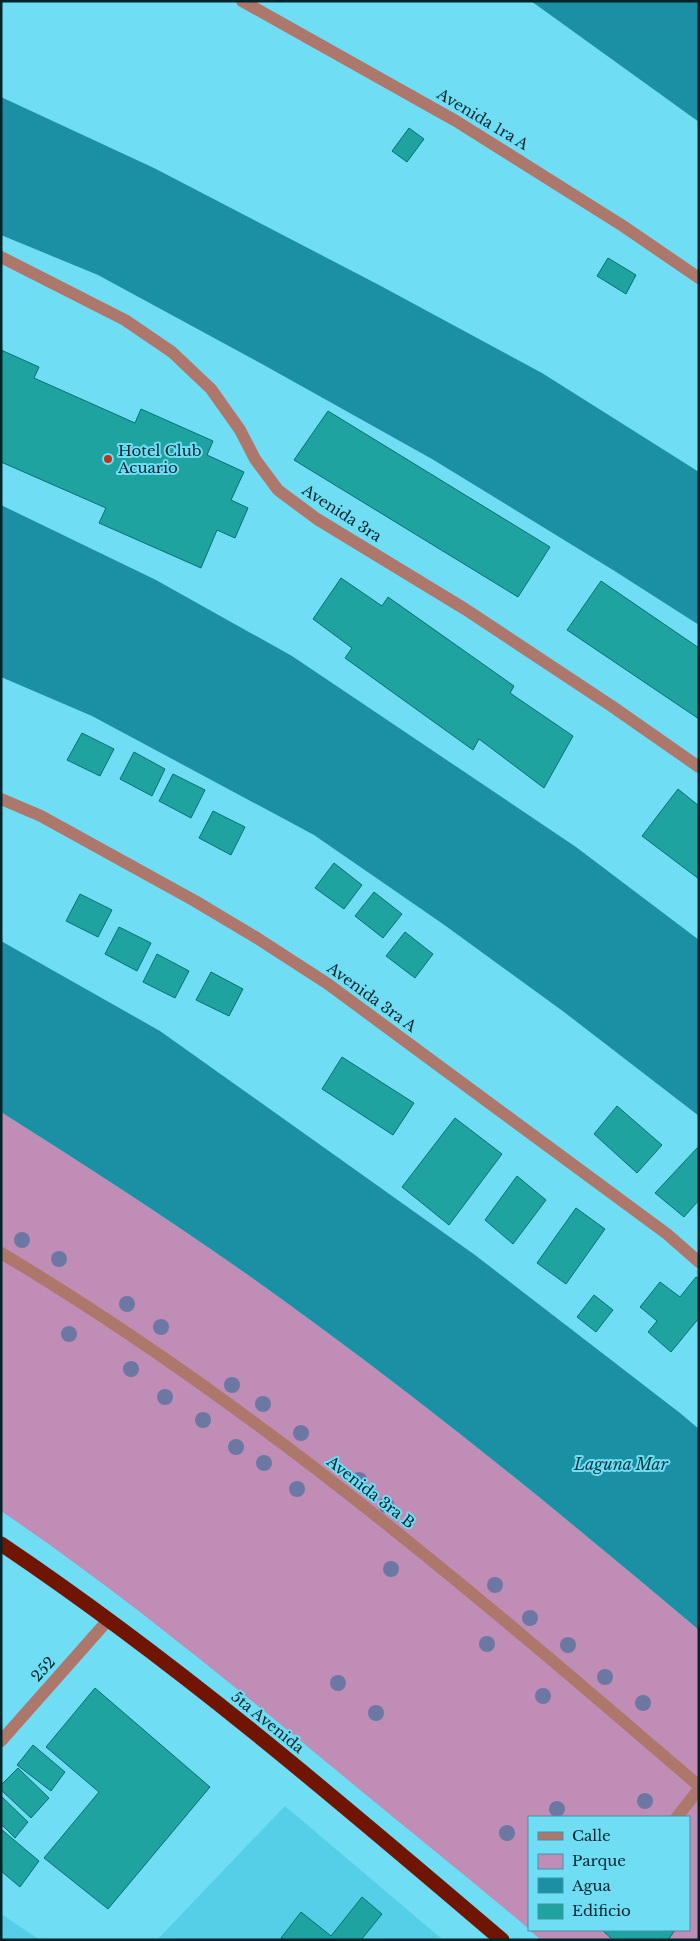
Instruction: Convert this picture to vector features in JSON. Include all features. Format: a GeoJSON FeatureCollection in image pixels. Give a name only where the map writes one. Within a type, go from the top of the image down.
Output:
{"type":"FeatureCollection","features":[{"type":"Feature","properties":{"kind":"highway","name":"5ta Avenida"},"geometry":{"type":"LineString","coordinates":[[1,1544],[109,1620],[270,1744],[502,1940]]}},
{"type":"Feature","properties":{"kind":"street","name":"Avenida 1ra A"},"geometry":{"type":"LineString","coordinates":[[242,1],[456,121],[622,226],[699,278]]}},
{"type":"Feature","properties":{"kind":"street","name":"Avenida 3ra"},"geometry":{"type":"LineString","coordinates":[[1,257],[125,320],[172,352],[211,389],[240,430],[255,459],[278,490],[317,519],[466,609],[699,767]]}},
{"type":"Feature","properties":{"kind":"street","name":"Avenida 3ra A"},"geometry":{"type":"LineString","coordinates":[[1,799],[41,816],[195,901],[328,984],[667,1234],[699,1262]]}},
{"type":"Feature","properties":{"kind":"street","name":"Avenida 3ra B"},"geometry":{"type":"LineString","coordinates":[[1,1253],[51,1282],[160,1355],[364,1505],[699,1787]]}},
{"type":"Feature","properties":{"kind":"street","name":"252"},"geometry":{"type":"LineString","coordinates":[[1,1740],[109,1620]]}},
{"type":"Feature","properties":{"kind":"street"},"geometry":{"type":"LineString","coordinates":[[678,1816],[699,1787]]}},
{"type":"Feature","properties":{"kind":"shaded area"},"geometry":{"type":"Polygon","coordinates":[[[285,1806],[443,1940],[157,1940],[285,1806]]]}},
{"type":"Feature","properties":{"kind":"shaded area"},"geometry":{"type":"Polygon","coordinates":[[[1,1914],[40,1940],[1,1940],[1,1914]]]}},
{"type":"Feature","properties":{"kind":"green space"},"geometry":{"type":"Polygon","coordinates":[[[1,1112],[198,1240],[363,1359],[509,1473],[699,1630],[699,1940],[541,1940],[530,1931],[690,1931],[690,1816],[528,1816],[528,1928],[177,1641],[46,1542],[1,1511],[1,1112]]]}},
{"type":"Feature","properties":{"kind":"water"},"geometry":{"type":"Polygon","coordinates":[[[531,1],[699,1],[699,122],[531,1]]]}},
{"type":"Feature","properties":{"kind":"water"},"geometry":{"type":"Polygon","coordinates":[[[1,97],[154,168],[379,285],[542,373],[699,472],[699,625],[432,459],[262,364],[98,275],[1,235],[1,97]]]}},
{"type":"Feature","properties":{"kind":"water"},"geometry":{"type":"Polygon","coordinates":[[[1,505],[156,580],[292,656],[576,847],[699,940],[699,1116],[564,1012],[443,924],[314,835],[92,716],[1,677],[1,505]]]}},
{"type":"Feature","properties":{"kind":"water","name":"Laguna Mar"},"geometry":{"type":"Polygon","coordinates":[[[1,941],[160,1031],[475,1255],[699,1429],[699,1630],[509,1473],[363,1359],[198,1240],[1,1112],[1,941]]]}},
{"type":"Feature","properties":{"kind":"building"},"geometry":{"type":"Polygon","coordinates":[[[409,128],[424,139],[407,162],[392,151],[409,128]]]}},
{"type":"Feature","properties":{"kind":"building"},"geometry":{"type":"Polygon","coordinates":[[[608,258],[636,275],[626,294],[597,276],[608,258]]]}},
{"type":"Feature","properties":{"kind":"building","name":"Hotel Club Acuario"},"geometry":{"type":"Polygon","coordinates":[[[1,350],[39,367],[34,378],[135,423],[141,409],[213,441],[207,455],[244,472],[231,500],[248,508],[235,538],[217,530],[201,568],[99,523],[106,508],[1,462],[1,350]]]}},
{"type":"Feature","properties":{"kind":"building"},"geometry":{"type":"Polygon","coordinates":[[[328,411],[550,547],[518,597],[294,460],[328,411]]]}},
{"type":"Feature","properties":{"kind":"building"},"geometry":{"type":"Polygon","coordinates":[[[341,578],[382,606],[388,597],[514,686],[510,693],[573,736],[544,788],[479,739],[473,750],[345,658],[352,648],[313,619],[341,578]]]}},
{"type":"Feature","properties":{"kind":"building"},"geometry":{"type":"Polygon","coordinates":[[[601,581],[699,648],[699,719],[567,630],[601,581]]]}},
{"type":"Feature","properties":{"kind":"building"},"geometry":{"type":"Polygon","coordinates":[[[82,733],[114,749],[100,776],[67,760],[82,733]]]}},
{"type":"Feature","properties":{"kind":"building"},"geometry":{"type":"Polygon","coordinates":[[[134,752],[165,769],[152,796],[120,779],[134,752]]]}},
{"type":"Feature","properties":{"kind":"building"},"geometry":{"type":"Polygon","coordinates":[[[173,774],[205,790],[191,818],[159,801],[173,774]]]}},
{"type":"Feature","properties":{"kind":"building"},"geometry":{"type":"Polygon","coordinates":[[[678,789],[699,806],[699,879],[642,836],[678,789]]]}},
{"type":"Feature","properties":{"kind":"building"},"geometry":{"type":"Polygon","coordinates":[[[213,811],[245,827],[231,855],[199,838],[213,811]]]}},
{"type":"Feature","properties":{"kind":"building"},"geometry":{"type":"Polygon","coordinates":[[[334,863],[362,885],[344,909],[315,888],[334,863]]]}},
{"type":"Feature","properties":{"kind":"building"},"geometry":{"type":"Polygon","coordinates":[[[374,892],[402,914],[383,938],[355,916],[374,892]]]}},
{"type":"Feature","properties":{"kind":"building"},"geometry":{"type":"Polygon","coordinates":[[[80,894],[112,910],[98,937],[66,921],[80,894]]]}},
{"type":"Feature","properties":{"kind":"building"},"geometry":{"type":"Polygon","coordinates":[[[119,927],[151,943],[137,971],[105,954],[119,927]]]}},
{"type":"Feature","properties":{"kind":"building"},"geometry":{"type":"Polygon","coordinates":[[[405,932],[433,954],[415,978],[386,956],[405,932]]]}},
{"type":"Feature","properties":{"kind":"building"},"geometry":{"type":"Polygon","coordinates":[[[157,954],[189,971],[175,998],[143,982],[157,954]]]}},
{"type":"Feature","properties":{"kind":"building"},"geometry":{"type":"Polygon","coordinates":[[[211,972],[243,989],[229,1016],[196,1000],[211,972]]]}},
{"type":"Feature","properties":{"kind":"building"},"geometry":{"type":"Polygon","coordinates":[[[342,1057],[414,1103],[393,1135],[322,1089],[342,1057]]]}},
{"type":"Feature","properties":{"kind":"building"},"geometry":{"type":"Polygon","coordinates":[[[617,1106],[662,1145],[637,1173],[594,1134],[617,1106]]]}},
{"type":"Feature","properties":{"kind":"building"},"geometry":{"type":"Polygon","coordinates":[[[455,1118],[502,1154],[449,1225],[402,1187],[455,1118]]]}},
{"type":"Feature","properties":{"kind":"building"},"geometry":{"type":"Polygon","coordinates":[[[699,1146],[699,1200],[684,1217],[655,1193],[699,1146]]]}},
{"type":"Feature","properties":{"kind":"building"},"geometry":{"type":"Polygon","coordinates":[[[517,1176],[546,1200],[513,1244],[485,1220],[517,1176]]]}},
{"type":"Feature","properties":{"kind":"building"},"geometry":{"type":"Polygon","coordinates":[[[576,1208],[605,1229],[566,1284],[537,1263],[576,1208]]]}},
{"type":"Feature","properties":{"kind":"building"},"geometry":{"type":"Polygon","coordinates":[[[696,1277],[699,1279],[699,1318],[671,1352],[648,1332],[657,1321],[640,1307],[660,1282],[680,1297],[696,1277]]]}},
{"type":"Feature","properties":{"kind":"building"},"geometry":{"type":"Polygon","coordinates":[[[594,1295],[613,1310],[596,1332],[577,1317],[594,1295]]]}},
{"type":"Feature","properties":{"kind":"building"},"geometry":{"type":"Polygon","coordinates":[[[95,1688],[210,1787],[108,1909],[44,1858],[99,1792],[46,1747],[95,1688]]]}},
{"type":"Feature","properties":{"kind":"building"},"geometry":{"type":"Polygon","coordinates":[[[33,1745],[65,1772],[51,1791],[17,1765],[33,1745]]]}},
{"type":"Feature","properties":{"kind":"building"},"geometry":{"type":"Polygon","coordinates":[[[18,1768],[49,1798],[31,1818],[1,1790],[1,1785],[18,1768]]]}},
{"type":"Feature","properties":{"kind":"building"},"geometry":{"type":"Polygon","coordinates":[[[1,1796],[28,1822],[15,1838],[1,1824],[1,1796]]]}},
{"type":"Feature","properties":{"kind":"building"},"geometry":{"type":"Polygon","coordinates":[[[1,1829],[39,1861],[20,1887],[1,1871],[1,1829]]]}},
{"type":"Feature","properties":{"kind":"building"},"geometry":{"type":"Polygon","coordinates":[[[362,1897],[382,1914],[361,1940],[284,1940],[281,1938],[301,1912],[331,1936],[362,1897]]]}},
{"type":"Feature","properties":{"kind":"building"},"geometry":{"type":"Polygon","coordinates":[[[603,1931],[674,1931],[668,1940],[613,1940],[603,1931]]]}},
{"type":"Feature","properties":{"kind":"place","name":"Hotel Club Acuario"},"geometry":{"type":"Point","coordinates":[108,459]}}]}
